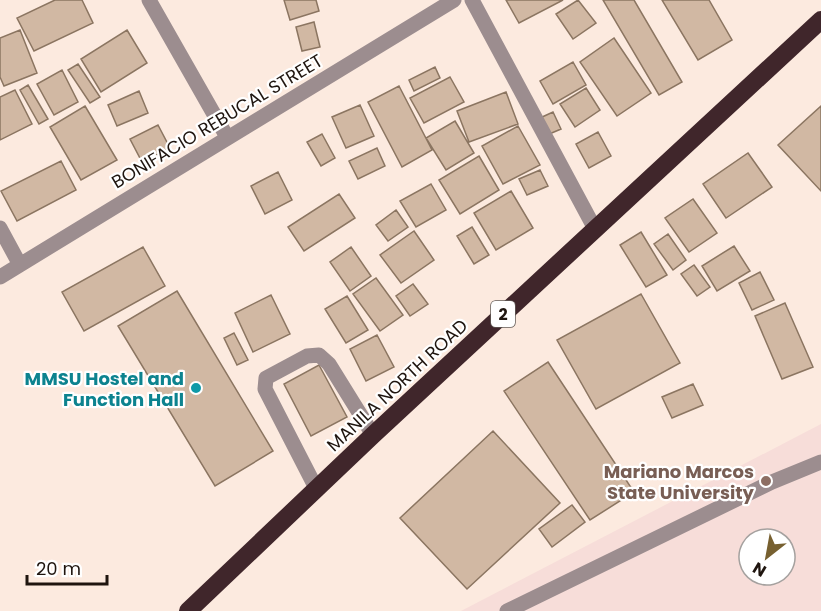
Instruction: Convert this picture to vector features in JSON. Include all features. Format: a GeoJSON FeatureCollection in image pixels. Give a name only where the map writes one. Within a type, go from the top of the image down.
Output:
{"type":"FeatureCollection","features":[{"type":"Feature","properties":{"kind":"highway","name":"MANILA NORTH ROAD"},"geometry":{"type":"LineString","coordinates":[[188,611],[373,435],[821,20]]}},
{"type":"Feature","properties":{"kind":"street"},"geometry":{"type":"LineString","coordinates":[[149,0],[227,137]]}},
{"type":"Feature","properties":{"kind":"street","name":"BONIFACIO REBUCAL STREET"},"geometry":{"type":"LineString","coordinates":[[0,277],[454,0]]}},
{"type":"Feature","properties":{"kind":"street"},"geometry":{"type":"LineString","coordinates":[[472,0],[595,229]]}},
{"type":"Feature","properties":{"kind":"street"},"geometry":{"type":"LineString","coordinates":[[0,228],[20,265]]}},
{"type":"Feature","properties":{"kind":"street"},"geometry":{"type":"LineString","coordinates":[[317,490],[265,388],[266,378],[307,356],[319,355],[329,364],[373,435]]}},
{"type":"Feature","properties":{"kind":"street"},"geometry":{"type":"LineString","coordinates":[[507,611],[772,482],[821,462]]}},
{"type":"Feature","properties":{"kind":"shaded area","name":"Mariano Marcos State University"},"geometry":{"type":"Polygon","coordinates":[[[821,424],[821,611],[461,611],[821,424]]]}},
{"type":"Feature","properties":{"kind":"building"},"geometry":{"type":"Polygon","coordinates":[[[55,0],[82,0],[93,23],[34,51],[17,18],[55,0]]]}},
{"type":"Feature","properties":{"kind":"building"},"geometry":{"type":"Polygon","coordinates":[[[284,0],[316,0],[319,11],[290,20],[284,0]]]}},
{"type":"Feature","properties":{"kind":"building"},"geometry":{"type":"Polygon","coordinates":[[[506,0],[563,0],[519,23],[506,0]]]}},
{"type":"Feature","properties":{"kind":"building"},"geometry":{"type":"Polygon","coordinates":[[[578,0],[596,23],[573,39],[556,14],[578,0]]]}},
{"type":"Feature","properties":{"kind":"building"},"geometry":{"type":"Polygon","coordinates":[[[603,0],[634,0],[682,82],[659,95],[603,0]]]}},
{"type":"Feature","properties":{"kind":"building"},"geometry":{"type":"Polygon","coordinates":[[[662,0],[709,0],[732,40],[698,60],[662,0]]]}},
{"type":"Feature","properties":{"kind":"building"},"geometry":{"type":"Polygon","coordinates":[[[314,22],[320,47],[302,51],[296,27],[314,22]]]}},
{"type":"Feature","properties":{"kind":"building"},"geometry":{"type":"Polygon","coordinates":[[[20,30],[37,73],[4,86],[0,77],[0,38],[20,30]]]}},
{"type":"Feature","properties":{"kind":"building"},"geometry":{"type":"Polygon","coordinates":[[[127,30],[147,63],[101,92],[81,59],[127,30]]]}},
{"type":"Feature","properties":{"kind":"building"},"geometry":{"type":"Polygon","coordinates":[[[614,38],[651,93],[617,116],[580,62],[614,38]]]}},
{"type":"Feature","properties":{"kind":"building"},"geometry":{"type":"Polygon","coordinates":[[[573,62],[586,85],[553,104],[540,81],[573,62]]]}},
{"type":"Feature","properties":{"kind":"building"},"geometry":{"type":"Polygon","coordinates":[[[78,64],[100,97],[90,103],[68,70],[78,64]]]}},
{"type":"Feature","properties":{"kind":"building"},"geometry":{"type":"Polygon","coordinates":[[[435,67],[440,78],[414,91],[409,80],[435,67]]]}},
{"type":"Feature","properties":{"kind":"building"},"geometry":{"type":"Polygon","coordinates":[[[62,70],[78,102],[54,115],[37,84],[62,70]]]}},
{"type":"Feature","properties":{"kind":"building"},"geometry":{"type":"Polygon","coordinates":[[[450,77],[464,102],[424,123],[410,98],[450,77]]]}},
{"type":"Feature","properties":{"kind":"building"},"geometry":{"type":"Polygon","coordinates":[[[28,85],[48,119],[39,124],[20,90],[28,85]]]}},
{"type":"Feature","properties":{"kind":"building"},"geometry":{"type":"Polygon","coordinates":[[[399,86],[432,150],[402,167],[368,102],[399,86]]]}},
{"type":"Feature","properties":{"kind":"building"},"geometry":{"type":"Polygon","coordinates":[[[586,88],[600,110],[575,127],[560,104],[586,88]]]}},
{"type":"Feature","properties":{"kind":"building"},"geometry":{"type":"Polygon","coordinates":[[[15,90],[32,124],[0,140],[0,97],[15,90]]]}},
{"type":"Feature","properties":{"kind":"building"},"geometry":{"type":"Polygon","coordinates":[[[139,91],[148,113],[117,126],[108,105],[139,91]]]}},
{"type":"Feature","properties":{"kind":"building"},"geometry":{"type":"Polygon","coordinates":[[[506,92],[518,124],[469,142],[457,111],[506,92]]]}},
{"type":"Feature","properties":{"kind":"building"},"geometry":{"type":"Polygon","coordinates":[[[360,105],[374,136],[346,148],[332,117],[360,105]]]}},
{"type":"Feature","properties":{"kind":"building"},"geometry":{"type":"Polygon","coordinates":[[[85,106],[117,160],[81,180],[50,127],[85,106]]]}},
{"type":"Feature","properties":{"kind":"building"},"geometry":{"type":"Polygon","coordinates":[[[821,106],[821,191],[778,145],[821,106]]]}},
{"type":"Feature","properties":{"kind":"building"},"geometry":{"type":"Polygon","coordinates":[[[553,112],[561,129],[547,135],[540,118],[553,112]]]}},
{"type":"Feature","properties":{"kind":"building"},"geometry":{"type":"Polygon","coordinates":[[[455,121],[474,153],[446,170],[426,138],[455,121]]]}},
{"type":"Feature","properties":{"kind":"building"},"geometry":{"type":"Polygon","coordinates":[[[158,125],[170,148],[142,162],[130,139],[158,125]]]}},
{"type":"Feature","properties":{"kind":"building"},"geometry":{"type":"Polygon","coordinates":[[[518,126],[540,165],[503,184],[482,146],[518,126]]]}},
{"type":"Feature","properties":{"kind":"building"},"geometry":{"type":"Polygon","coordinates":[[[598,132],[611,156],[589,168],[576,144],[598,132]]]}},
{"type":"Feature","properties":{"kind":"building"},"geometry":{"type":"Polygon","coordinates":[[[322,134],[335,158],[321,166],[307,142],[322,134]]]}},
{"type":"Feature","properties":{"kind":"building"},"geometry":{"type":"Polygon","coordinates":[[[377,148],[385,166],[358,179],[349,161],[377,148]]]}},
{"type":"Feature","properties":{"kind":"building"},"geometry":{"type":"Polygon","coordinates":[[[748,153],[772,187],[726,218],[703,184],[748,153]]]}},
{"type":"Feature","properties":{"kind":"building"},"geometry":{"type":"Polygon","coordinates":[[[479,156],[499,190],[460,214],[439,180],[479,156]]]}},
{"type":"Feature","properties":{"kind":"building"},"geometry":{"type":"Polygon","coordinates":[[[61,161],[76,190],[17,221],[1,191],[61,161]]]}},
{"type":"Feature","properties":{"kind":"building"},"geometry":{"type":"Polygon","coordinates":[[[540,170],[548,186],[527,195],[519,179],[540,170]]]}},
{"type":"Feature","properties":{"kind":"building"},"geometry":{"type":"Polygon","coordinates":[[[278,172],[292,200],[265,214],[251,186],[278,172]]]}},
{"type":"Feature","properties":{"kind":"building"},"geometry":{"type":"Polygon","coordinates":[[[431,184],[446,210],[416,227],[400,201],[431,184]]]}},
{"type":"Feature","properties":{"kind":"building"},"geometry":{"type":"Polygon","coordinates":[[[511,191],[533,228],[496,250],[474,213],[511,191]]]}},
{"type":"Feature","properties":{"kind":"building"},"geometry":{"type":"Polygon","coordinates":[[[339,194],[355,218],[304,251],[288,227],[339,194]]]}},
{"type":"Feature","properties":{"kind":"building"},"geometry":{"type":"Polygon","coordinates":[[[693,199],[717,233],[689,252],[665,218],[693,199]]]}},
{"type":"Feature","properties":{"kind":"building"},"geometry":{"type":"Polygon","coordinates":[[[396,210],[408,227],[388,241],[376,225],[396,210]]]}},
{"type":"Feature","properties":{"kind":"building"},"geometry":{"type":"Polygon","coordinates":[[[472,227],[489,255],[474,264],[457,236],[472,227]]]}},
{"type":"Feature","properties":{"kind":"building"},"geometry":{"type":"Polygon","coordinates":[[[414,231],[434,260],[401,283],[380,255],[414,231]]]}},
{"type":"Feature","properties":{"kind":"building"},"geometry":{"type":"Polygon","coordinates":[[[641,232],[667,275],[646,287],[620,245],[641,232]]]}},
{"type":"Feature","properties":{"kind":"building"},"geometry":{"type":"Polygon","coordinates":[[[668,234],[686,260],[673,270],[654,244],[668,234]]]}},
{"type":"Feature","properties":{"kind":"building"},"geometry":{"type":"Polygon","coordinates":[[[734,246],[750,271],[717,291],[702,266],[734,246]]]}},
{"type":"Feature","properties":{"kind":"building"},"geometry":{"type":"Polygon","coordinates":[[[143,247],[165,286],[84,331],[62,292],[143,247]]]}},
{"type":"Feature","properties":{"kind":"building"},"geometry":{"type":"Polygon","coordinates":[[[351,247],[371,276],[350,291],[330,262],[351,247]]]}},
{"type":"Feature","properties":{"kind":"building"},"geometry":{"type":"Polygon","coordinates":[[[694,265],[710,287],[697,296],[681,274],[694,265]]]}},
{"type":"Feature","properties":{"kind":"building"},"geometry":{"type":"Polygon","coordinates":[[[760,272],[774,300],[752,310],[739,283],[760,272]]]}},
{"type":"Feature","properties":{"kind":"building"},"geometry":{"type":"Polygon","coordinates":[[[376,278],[403,315],[380,331],[353,294],[376,278]]]}},
{"type":"Feature","properties":{"kind":"building"},"geometry":{"type":"Polygon","coordinates":[[[413,284],[428,304],[410,316],[396,296],[413,284]]]}},
{"type":"Feature","properties":{"kind":"building","name":"MMSU Hostel and Function Hall"},"geometry":{"type":"Polygon","coordinates":[[[177,291],[273,451],[215,486],[118,326],[177,291]]]}},
{"type":"Feature","properties":{"kind":"building"},"geometry":{"type":"Polygon","coordinates":[[[641,294],[680,363],[596,409],[557,340],[641,294]]]}},
{"type":"Feature","properties":{"kind":"building"},"geometry":{"type":"Polygon","coordinates":[[[271,295],[290,334],[253,352],[235,313],[271,295]]]}},
{"type":"Feature","properties":{"kind":"building"},"geometry":{"type":"Polygon","coordinates":[[[347,296],[368,330],[346,343],[325,309],[347,296]]]}},
{"type":"Feature","properties":{"kind":"building"},"geometry":{"type":"Polygon","coordinates":[[[785,303],[813,367],[782,379],[755,316],[785,303]]]}},
{"type":"Feature","properties":{"kind":"building"},"geometry":{"type":"Polygon","coordinates":[[[234,333],[248,360],[237,365],[224,338],[234,333]]]}},
{"type":"Feature","properties":{"kind":"building"},"geometry":{"type":"Polygon","coordinates":[[[377,335],[394,367],[366,381],[350,349],[377,335]]]}},
{"type":"Feature","properties":{"kind":"building"},"geometry":{"type":"Polygon","coordinates":[[[548,362],[634,492],[590,520],[504,391],[548,362]]]}},
{"type":"Feature","properties":{"kind":"building"},"geometry":{"type":"Polygon","coordinates":[[[319,365],[347,417],[311,436],[284,384],[319,365]]]}},
{"type":"Feature","properties":{"kind":"building"},"geometry":{"type":"Polygon","coordinates":[[[693,384],[703,405],[672,418],[662,397],[693,384]]]}},
{"type":"Feature","properties":{"kind":"building"},"geometry":{"type":"Polygon","coordinates":[[[493,431],[560,503],[467,589],[400,518],[493,431]]]}},
{"type":"Feature","properties":{"kind":"building"},"geometry":{"type":"Polygon","coordinates":[[[572,505],[585,522],[552,547],[539,529],[572,505]]]}},
{"type":"Feature","properties":{"kind":"place","name":"MMSU Hostel and Function Hall"},"geometry":{"type":"Point","coordinates":[196,388]}},
{"type":"Feature","properties":{"kind":"place","name":"Mariano Marcos State University"},"geometry":{"type":"Point","coordinates":[766,481]}}]}
